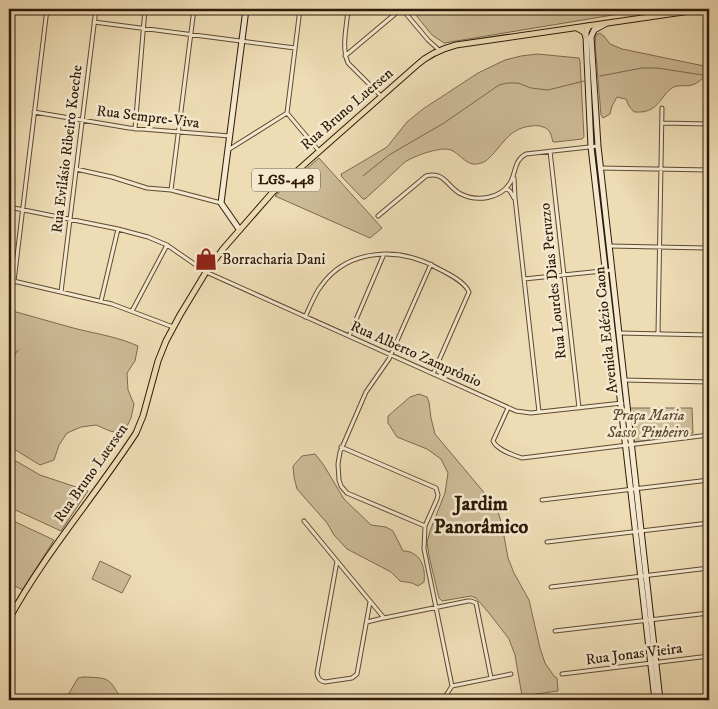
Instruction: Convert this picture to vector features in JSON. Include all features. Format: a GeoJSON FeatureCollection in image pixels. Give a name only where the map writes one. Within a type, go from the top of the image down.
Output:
{"type":"FeatureCollection","features":[{"type":"Feature","properties":{"kind":"main road"},"geometry":{"type":"LineString","coordinates":[[239,230],[221,203],[246,9]]}},
{"type":"Feature","properties":{"kind":"main road","name":"Rua Bruno Luersen"},"geometry":{"type":"LineString","coordinates":[[9,619],[58,542],[136,433],[143,416],[158,361],[173,327],[206,272],[239,230],[272,193],[318,151],[423,60],[439,50],[456,45],[704,9]]}},
{"type":"Feature","properties":{"kind":"main road","name":"Avenida Edézio Caon"},"geometry":{"type":"LineString","coordinates":[[605,24],[594,30],[592,37],[594,147],[600,168],[609,246],[609,271],[624,380],[624,403]]}},
{"type":"Feature","properties":{"kind":"main road","name":"Avenida Edézio Caon"},"geometry":{"type":"LineString","coordinates":[[589,26],[586,37],[594,147],[634,489],[653,663],[655,700]]}},
{"type":"Feature","properties":{"kind":"main road"},"geometry":{"type":"LineString","coordinates":[[576,28],[584,32],[586,37]]}},
{"type":"Feature","properties":{"kind":"main road","name":"Avenida Edézio Caon"},"geometry":{"type":"LineString","coordinates":[[653,663],[660,700]]}},
{"type":"Feature","properties":{"kind":"street"},"geometry":{"type":"LineString","coordinates":[[14,281],[47,9]]}},
{"type":"Feature","properties":{"kind":"street","name":"Rua Evilásio Ribeiro Koeche"},"geometry":{"type":"LineString","coordinates":[[61,292],[96,9]]}},
{"type":"Feature","properties":{"kind":"street"},"geometry":{"type":"LineString","coordinates":[[135,128],[144,9]]}},
{"type":"Feature","properties":{"kind":"street"},"geometry":{"type":"LineString","coordinates":[[171,190],[194,9]]}},
{"type":"Feature","properties":{"kind":"street"},"geometry":{"type":"LineString","coordinates":[[300,9],[287,113],[318,151]]}},
{"type":"Feature","properties":{"kind":"street"},"geometry":{"type":"LineString","coordinates":[[348,9],[345,56],[348,63],[381,96]]}},
{"type":"Feature","properties":{"kind":"street"},"geometry":{"type":"LineString","coordinates":[[345,56],[402,9],[439,50]]}},
{"type":"Feature","properties":{"kind":"street"},"geometry":{"type":"LineString","coordinates":[[94,22],[295,48]]}},
{"type":"Feature","properties":{"kind":"street"},"geometry":{"type":"LineString","coordinates":[[658,334],[662,108]]}},
{"type":"Feature","properties":{"kind":"street","name":"Rua Sempre-Viva"},"geometry":{"type":"LineString","coordinates":[[34,112],[135,128],[230,136]]}},
{"type":"Feature","properties":{"kind":"street"},"geometry":{"type":"LineString","coordinates":[[228,150],[287,113]]}},
{"type":"Feature","properties":{"kind":"street"},"geometry":{"type":"LineString","coordinates":[[619,333],[707,335],[706,248],[709,124],[662,123]]}},
{"type":"Feature","properties":{"kind":"street"},"geometry":{"type":"LineString","coordinates":[[378,216],[422,178],[431,174],[440,176],[456,192],[473,198],[487,198],[506,188],[514,175],[517,163],[523,156],[531,153],[594,147]]}},
{"type":"Feature","properties":{"kind":"street","name":"Rua Lourdes Dias Peruzzo"},"geometry":{"type":"LineString","coordinates":[[550,151],[579,408]]}},
{"type":"Feature","properties":{"kind":"street"},"geometry":{"type":"LineString","coordinates":[[600,168],[709,170]]}},
{"type":"Feature","properties":{"kind":"street"},"geometry":{"type":"LineString","coordinates":[[76,169],[112,177],[147,188],[171,190],[221,203]]}},
{"type":"Feature","properties":{"kind":"street"},"geometry":{"type":"LineString","coordinates":[[514,175],[514,198],[539,412]]}},
{"type":"Feature","properties":{"kind":"street"},"geometry":{"type":"LineString","coordinates":[[506,188],[514,198]]}},
{"type":"Feature","properties":{"kind":"street","name":"Rua Alberto Zamprônio"},"geometry":{"type":"LineString","coordinates":[[9,207],[148,237],[167,245],[206,272],[516,411],[526,413],[624,403]]}},
{"type":"Feature","properties":{"kind":"street"},"geometry":{"type":"LineString","coordinates":[[101,301],[118,229]]}},
{"type":"Feature","properties":{"kind":"street"},"geometry":{"type":"LineString","coordinates":[[132,310],[167,245]]}},
{"type":"Feature","properties":{"kind":"street"},"geometry":{"type":"LineString","coordinates":[[609,246],[706,248]]}},
{"type":"Feature","properties":{"kind":"street"},"geometry":{"type":"LineString","coordinates":[[348,336],[384,254]]}},
{"type":"Feature","properties":{"kind":"street"},"geometry":{"type":"LineString","coordinates":[[305,317],[321,286],[330,276],[358,259],[371,255],[404,255],[431,264],[466,286],[469,292],[433,374]]}},
{"type":"Feature","properties":{"kind":"street"},"geometry":{"type":"LineString","coordinates":[[425,526],[352,496],[344,490],[340,486],[338,476],[338,458],[341,447],[366,392],[391,355],[431,264]]}},
{"type":"Feature","properties":{"kind":"street"},"geometry":{"type":"LineString","coordinates":[[524,279],[609,271]]}},
{"type":"Feature","properties":{"kind":"street"},"geometry":{"type":"LineString","coordinates":[[9,280],[101,301],[132,310],[173,327]]}},
{"type":"Feature","properties":{"kind":"street"},"geometry":{"type":"LineString","coordinates":[[624,380],[709,382]]}},
{"type":"Feature","properties":{"kind":"street"},"geometry":{"type":"LineString","coordinates":[[508,408],[493,441],[496,446],[527,458],[709,435]]}},
{"type":"Feature","properties":{"kind":"street"},"geometry":{"type":"LineString","coordinates":[[341,447],[434,487],[438,491],[437,499],[425,526],[424,549],[452,686],[443,700]]}},
{"type":"Feature","properties":{"kind":"street"},"geometry":{"type":"LineString","coordinates":[[542,500],[709,480]]}},
{"type":"Feature","properties":{"kind":"street"},"geometry":{"type":"LineString","coordinates":[[304,521],[384,618]]}},
{"type":"Feature","properties":{"kind":"street"},"geometry":{"type":"LineString","coordinates":[[547,542],[709,523]]}},
{"type":"Feature","properties":{"kind":"street"},"geometry":{"type":"LineString","coordinates":[[337,561],[317,673],[319,680],[325,682],[356,676],[370,602]]}},
{"type":"Feature","properties":{"kind":"street"},"geometry":{"type":"LineString","coordinates":[[551,586],[709,568]]}},
{"type":"Feature","properties":{"kind":"street"},"geometry":{"type":"LineString","coordinates":[[367,622],[471,601],[476,604],[491,678]]}},
{"type":"Feature","properties":{"kind":"street"},"geometry":{"type":"LineString","coordinates":[[555,631],[709,613]]}},
{"type":"Feature","properties":{"kind":"street","name":"Rua Jonas Vieira"},"geometry":{"type":"LineString","coordinates":[[562,674],[709,656]]}},
{"type":"Feature","properties":{"kind":"street"},"geometry":{"type":"LineString","coordinates":[[452,686],[511,674]]}},
{"type":"Feature","properties":{"kind":"street"},"geometry":{"type":"LineString","coordinates":[[700,700],[709,699]]}},
{"type":"Feature","properties":{"kind":"green space"},"geometry":{"type":"Polygon","coordinates":[[[411,9],[649,9],[444,43],[432,35],[411,9]]]}},
{"type":"Feature","properties":{"kind":"green space"},"geometry":{"type":"Polygon","coordinates":[[[600,33],[610,44],[622,49],[709,67],[709,77],[692,85],[672,88],[655,107],[644,112],[634,112],[626,99],[617,97],[610,114],[603,118],[601,115],[595,43],[596,35],[600,33]]]}},
{"type":"Feature","properties":{"kind":"green space"},"geometry":{"type":"Polygon","coordinates":[[[537,54],[579,58],[584,137],[582,139],[553,142],[547,129],[541,126],[533,126],[524,127],[513,132],[489,158],[481,163],[472,164],[455,152],[447,149],[428,152],[405,162],[365,199],[342,177],[341,174],[387,147],[407,122],[423,109],[478,73],[505,60],[537,54]]]}},
{"type":"Feature","properties":{"kind":"green space"},"geometry":{"type":"Polygon","coordinates":[[[319,158],[382,228],[370,238],[275,196],[319,158]]]}},
{"type":"Feature","properties":{"kind":"green space"},"geometry":{"type":"Polygon","coordinates":[[[9,310],[115,338],[138,346],[135,361],[127,373],[128,390],[134,404],[131,418],[123,434],[96,425],[81,427],[67,433],[59,445],[54,460],[40,465],[9,446],[9,310]]]}},
{"type":"Feature","properties":{"kind":"green space"},"geometry":{"type":"Polygon","coordinates":[[[419,394],[427,397],[429,402],[435,434],[497,508],[508,558],[529,600],[540,648],[545,663],[557,678],[558,691],[522,696],[515,655],[509,639],[489,613],[476,598],[471,596],[442,601],[439,598],[427,542],[445,493],[448,473],[441,459],[427,449],[397,437],[388,423],[388,416],[410,397],[419,394]]]}},
{"type":"Feature","properties":{"kind":"green space","name":"Praça Maria Sasso Pinheiro"},"geometry":{"type":"Polygon","coordinates":[[[629,408],[692,408],[693,433],[661,436],[659,439],[633,442],[629,408]]]}},
{"type":"Feature","properties":{"kind":"green space"},"geometry":{"type":"Polygon","coordinates":[[[315,454],[344,499],[371,525],[386,527],[393,531],[403,551],[418,557],[423,566],[424,582],[418,586],[400,581],[391,572],[347,549],[334,535],[327,523],[297,489],[294,477],[293,466],[302,456],[315,454]]]}},
{"type":"Feature","properties":{"kind":"green space"},"geometry":{"type":"Polygon","coordinates":[[[9,457],[40,475],[88,491],[61,531],[9,507],[9,457]]]}},
{"type":"Feature","properties":{"kind":"green space"},"geometry":{"type":"Polygon","coordinates":[[[9,519],[54,540],[23,590],[9,583],[9,519]]]}},
{"type":"Feature","properties":{"kind":"green space"},"geometry":{"type":"Polygon","coordinates":[[[100,561],[131,576],[122,593],[92,579],[100,561]]]}},
{"type":"Feature","properties":{"kind":"green space"},"geometry":{"type":"Polygon","coordinates":[[[78,678],[107,680],[122,700],[65,700],[78,678]]]}},
{"type":"Feature","properties":{"kind":"waterway"},"geometry":{"type":"LineString","coordinates":[[600,76],[642,68],[657,68],[709,76]]}},
{"type":"Feature","properties":{"kind":"waterway"},"geometry":{"type":"LineString","coordinates":[[363,176],[389,155],[444,123],[499,85],[518,83],[531,88],[548,90],[584,81]]}},
{"type":"Feature","properties":{"kind":"waterway"},"geometry":{"type":"LineString","coordinates":[[9,357],[13,357],[18,350]]}},
{"type":"Feature","properties":{"kind":"place","name":"Borracharia Dani"},"geometry":{"type":"Point","coordinates":[206,259]}},
{"type":"Feature","properties":{"kind":"district","name":"Jardim Panorâmico"},"geometry":{"type":"Point","coordinates":[481,516]}}]}
